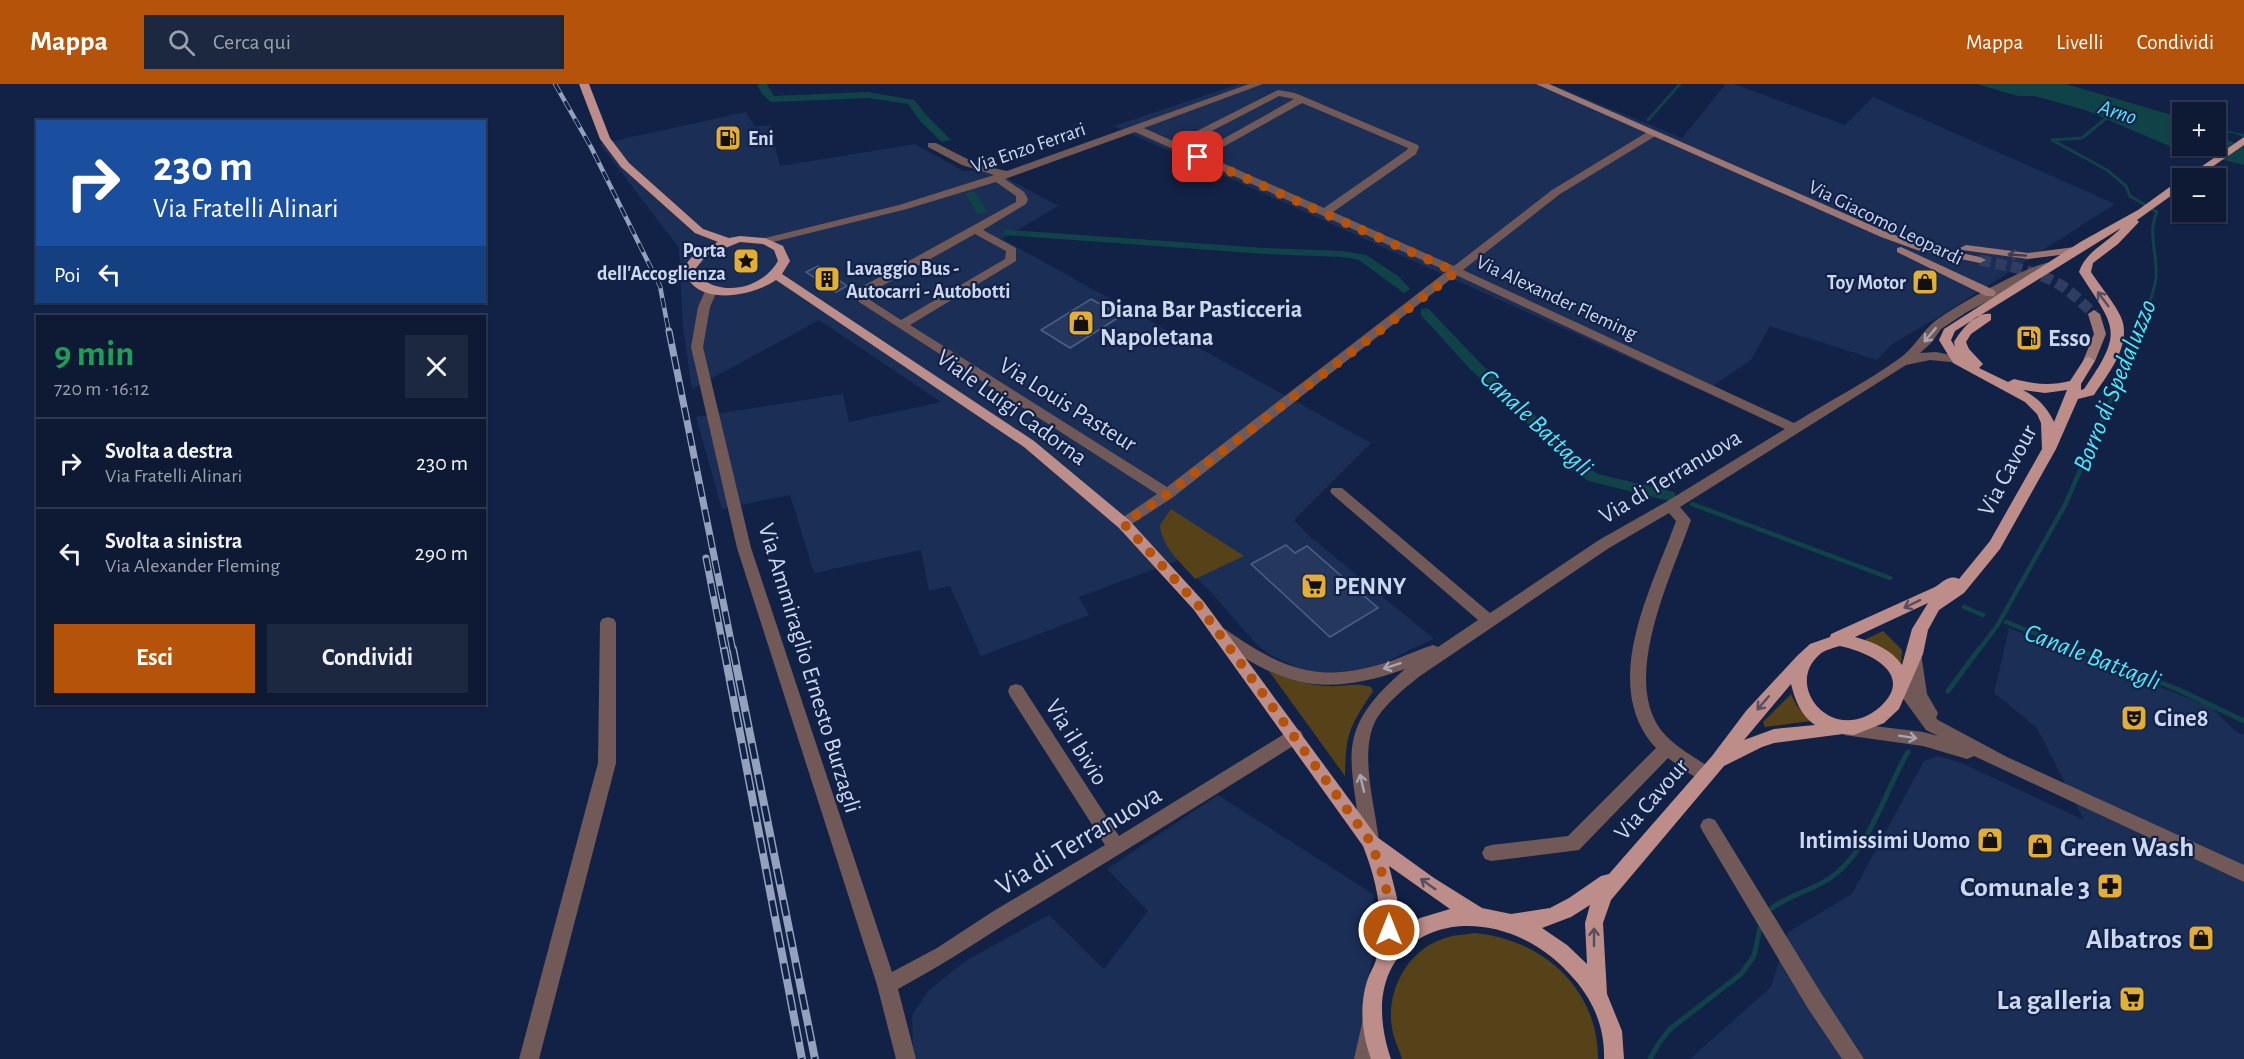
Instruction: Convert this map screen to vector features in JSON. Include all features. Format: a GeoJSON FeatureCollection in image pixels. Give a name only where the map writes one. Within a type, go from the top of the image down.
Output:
{"type":"FeatureCollection","features":[{"type":"Feature","properties":{"kind":"main road"},"geometry":{"type":"LineString","coordinates":[[584,84],[605,139],[625,165],[699,231],[726,241]]}},
{"type":"Feature","properties":{"kind":"main road"},"geometry":{"type":"LineString","coordinates":[[2204,168],[2244,140]]}},
{"type":"Feature","properties":{"kind":"main road"},"geometry":{"type":"LineString","coordinates":[[2049,448],[2048,423],[2043,412],[2030,399],[1957,360],[1945,340],[1950,329],[2052,264],[2142,212],[2172,190]]}},
{"type":"Feature","properties":{"kind":"main road"},"geometry":{"type":"LineString","coordinates":[[2128,225],[2114,242],[2088,261],[2085,272],[2117,322],[2118,338],[2108,364],[2089,392],[2036,389],[2018,384],[1976,363],[1964,351],[1960,342],[1966,332],[2128,225],[2142,216],[2142,212]]}},
{"type":"Feature","properties":{"kind":"main road"},"geometry":{"type":"LineString","coordinates":[[699,231],[704,251]]}},
{"type":"Feature","properties":{"kind":"main road"},"geometry":{"type":"LineString","coordinates":[[740,239],[765,241],[779,248],[784,261],[776,275],[757,286],[734,290],[712,289],[700,284],[693,277],[691,268],[695,259],[704,251],[726,241],[740,239]]}},
{"type":"Feature","properties":{"kind":"main road","name":"Viale Luigi Cadorna"},"geometry":{"type":"LineString","coordinates":[[776,275],[1029,444],[1124,524],[1187,592],[1370,841],[1382,869],[1391,914],[1385,958]]}},
{"type":"Feature","properties":{"kind":"main road","name":"Viale Luigi Cadorna"},"geometry":{"type":"LineString","coordinates":[[757,286],[801,293]]}},
{"type":"Feature","properties":{"kind":"main road","name":"Via Cavour"},"geometry":{"type":"LineString","coordinates":[[1712,767],[1757,741],[1774,736],[1861,729],[1881,717],[1895,701],[1915,654],[1920,628],[1934,606],[1959,589],[1995,545],[2049,448],[2089,361]]}},
{"type":"Feature","properties":{"kind":"main road","name":"Via Cavour"},"geometry":{"type":"LineString","coordinates":[[1598,995],[1594,923],[1604,895],[1752,716],[1803,660],[1827,642],[1940,591],[1981,564]]}},
{"type":"Feature","properties":{"kind":"main road"},"geometry":{"type":"LineString","coordinates":[[1827,642],[1840,640],[1856,642],[1877,649],[1893,664],[1902,686]]}},
{"type":"Feature","properties":{"kind":"main road"},"geometry":{"type":"LineString","coordinates":[[1803,660],[1798,674],[1803,699],[1814,715],[1845,730]]}},
{"type":"Feature","properties":{"kind":"main road","name":"Viale Luigi Cadorna"},"geometry":{"type":"LineString","coordinates":[[1370,841],[1427,884],[1477,916]]}},
{"type":"Feature","properties":{"kind":"main road","name":"Via Cavour"},"geometry":{"type":"LineString","coordinates":[[1508,922],[1530,923],[1551,917],[1587,898],[1623,871]]}},
{"type":"Feature","properties":{"kind":"main road"},"geometry":{"type":"LineString","coordinates":[[1381,1059],[1371,1020],[1373,987],[1385,958],[1402,939],[1424,925],[1449,917],[1477,916],[1508,922],[1534,933],[1559,949],[1581,970],[1598,995],[1610,1024],[1614,1059]]}},
{"type":"Feature","properties":{"kind":"street","name":"Via Enzo Ferrari"},"geometry":{"type":"LineString","coordinates":[[765,241],[903,207],[1004,176],[1258,84]]}},
{"type":"Feature","properties":{"kind":"street","name":"Via Giacomo Leopardi"},"geometry":{"type":"LineString","coordinates":[[1541,84],[1903,242],[1980,260]]}},
{"type":"Feature","properties":{"kind":"street"},"geometry":{"type":"LineString","coordinates":[[1174,146],[1278,93],[1292,95],[1299,100],[1414,147],[1412,152],[1324,213]]}},
{"type":"Feature","properties":{"kind":"street"},"geometry":{"type":"LineString","coordinates":[[1198,157],[1299,100]]}},
{"type":"Feature","properties":{"kind":"street","name":"Via Alexander Fleming"},"geometry":{"type":"LineString","coordinates":[[1137,129],[1456,272],[1796,429]]}},
{"type":"Feature","properties":{"kind":"street"},"geometry":{"type":"LineString","coordinates":[[1124,524],[1167,494],[1456,272],[1556,192],[1653,133]]}},
{"type":"Feature","properties":{"kind":"street"},"geometry":{"type":"LineString","coordinates":[[932,145],[970,165],[1004,176]]}},
{"type":"Feature","properties":{"kind":"street"},"geometry":{"type":"LineString","coordinates":[[970,165],[974,175],[970,186]]}},
{"type":"Feature","properties":{"kind":"street","name":"Via Louis Pasteur"},"geometry":{"type":"LineString","coordinates":[[1004,176],[1023,199],[1017,207],[869,288],[863,295],[865,302],[1167,494]]}},
{"type":"Feature","properties":{"kind":"street","name":"Via Giacomo Leopardi"},"geometry":{"type":"LineString","coordinates":[[1767,183],[1823,202],[1904,235],[1935,243],[2028,256],[2075,250]]}},
{"type":"Feature","properties":{"kind":"street","name":"Via Giacomo Leopardi"},"geometry":{"type":"LineString","coordinates":[[1767,183],[1814,209],[1990,293]]}},
{"type":"Feature","properties":{"kind":"street"},"geometry":{"type":"LineString","coordinates":[[901,326],[1010,261],[1012,250],[975,230]]}},
{"type":"Feature","properties":{"kind":"street"},"geometry":{"type":"LineString","coordinates":[[779,248],[806,231]]}},
{"type":"Feature","properties":{"kind":"street","name":"Via di Terranuova"},"geometry":{"type":"LineString","coordinates":[[1370,841],[1368,808],[1359,771],[1358,750],[1367,717],[1391,689],[1604,544],[1671,506],[1902,362],[1928,339],[1937,326],[1990,293],[2052,264]]}},
{"type":"Feature","properties":{"kind":"street","name":"Via Ammiraglio Ernesto Burzagli"},"geometry":{"type":"LineString","coordinates":[[712,289],[704,307],[697,347],[744,548],[887,985],[906,1059]]}},
{"type":"Feature","properties":{"kind":"street"},"geometry":{"type":"LineString","coordinates":[[2089,361],[2100,334],[2094,314]]}},
{"type":"Feature","properties":{"kind":"street","name":"Via di Terranuova"},"geometry":{"type":"LineString","coordinates":[[1902,362],[1921,355],[1936,354],[1957,360]]}},
{"type":"Feature","properties":{"kind":"street"},"geometry":{"type":"LineString","coordinates":[[1337,491],[1489,621]]}},
{"type":"Feature","properties":{"kind":"street"},"geometry":{"type":"LineString","coordinates":[[1671,506],[1684,520],[1641,639],[1637,670],[1642,706],[1653,733],[1667,748],[1712,767]]}},
{"type":"Feature","properties":{"kind":"street"},"geometry":{"type":"LineString","coordinates":[[529,1059],[607,763],[608,623]]}},
{"type":"Feature","properties":{"kind":"street","name":"Via di Terranuova"},"geometry":{"type":"LineString","coordinates":[[1219,633],[1274,668],[1304,678],[1324,680],[1361,676],[1425,655],[1466,637]]}},
{"type":"Feature","properties":{"kind":"street"},"geometry":{"type":"LineString","coordinates":[[1915,654],[1914,675],[1927,710],[1951,735]]}},
{"type":"Feature","properties":{"kind":"street"},"geometry":{"type":"LineString","coordinates":[[1902,686],[1932,725],[2001,762],[2244,874]]}},
{"type":"Feature","properties":{"kind":"street","name":"Via il bivio"},"geometry":{"type":"LineString","coordinates":[[1016,691],[1117,848]]}},
{"type":"Feature","properties":{"kind":"street"},"geometry":{"type":"LineString","coordinates":[[1845,730],[1923,739],[2001,762]]}},
{"type":"Feature","properties":{"kind":"street","name":"Via di Terranuova"},"geometry":{"type":"LineString","coordinates":[[887,985],[944,954],[1295,736]]}},
{"type":"Feature","properties":{"kind":"street"},"geometry":{"type":"LineString","coordinates":[[1491,853],[1573,844],[1667,748]]}},
{"type":"Feature","properties":{"kind":"street"},"geometry":{"type":"LineString","coordinates":[[1709,826],[1814,1000],[1854,1059]]}},
{"type":"Feature","properties":{"kind":"street"},"geometry":{"type":"LineString","coordinates":[[1364,1059],[1371,1020]]}},
{"type":"Feature","properties":{"kind":"shaded area"},"geometry":{"type":"Polygon","coordinates":[[[1239,84],[1551,84],[1682,138],[1726,84],[1734,84],[1845,125],[1873,97],[2115,204],[1942,315],[1892,344],[1877,360],[1770,326],[1751,360],[1704,392],[1114,126],[1239,84]]]}},
{"type":"Feature","properties":{"kind":"shaded area"},"geometry":{"type":"Polygon","coordinates":[[[746,112],[755,127],[770,125],[780,166],[915,144],[963,171],[994,171],[1058,206],[1002,239],[1371,443],[1294,520],[1307,534],[1434,639],[1384,664],[1346,672],[1313,672],[1300,669],[1267,653],[1256,644],[1212,593],[1179,560],[1079,597],[1089,615],[981,656],[950,586],[929,591],[921,550],[814,573],[790,495],[722,509],[696,417],[843,394],[849,422],[941,402],[819,320],[692,389],[683,328],[679,248],[600,144],[746,112]]]}},
{"type":"Feature","properties":{"kind":"shaded area"},"geometry":{"type":"Polygon","coordinates":[[[1171,509],[1244,556],[1195,579],[1164,541],[1160,525],[1171,509]]]}},
{"type":"Feature","properties":{"kind":"shaded area"},"geometry":{"type":"Polygon","coordinates":[[[2009,628],[2211,707],[2235,731],[2244,735],[2244,1059],[1690,1059],[1771,987],[1788,932],[1852,894],[1924,761],[1938,756],[1961,763],[2084,820],[2037,728],[1994,693],[2009,628]]]}},
{"type":"Feature","properties":{"kind":"shaded area"},"geometry":{"type":"Polygon","coordinates":[[[1883,631],[1902,650],[1901,664],[1882,648],[1864,640],[1883,631]]]}},
{"type":"Feature","properties":{"kind":"shaded area"},"geometry":{"type":"Polygon","coordinates":[[[1269,671],[1313,684],[1371,687],[1373,691],[1350,731],[1346,749],[1345,776],[1269,671]]]}},
{"type":"Feature","properties":{"kind":"shaded area"},"geometry":{"type":"Polygon","coordinates":[[[1791,694],[1797,706],[1811,721],[1765,727],[1763,722],[1791,694]]]}},
{"type":"Feature","properties":{"kind":"shaded area"},"geometry":{"type":"Polygon","coordinates":[[[1218,795],[1373,894],[1378,928],[1363,1004],[1363,1059],[916,1059],[913,1051],[912,1015],[929,990],[967,960],[1049,915],[1104,969],[1148,911],[1107,869],[1218,795]]]}},
{"type":"Feature","properties":{"kind":"shaded area"},"geometry":{"type":"Polygon","coordinates":[[[1474,933],[1499,937],[1522,945],[1543,957],[1562,972],[1577,990],[1588,1010],[1595,1033],[1598,1059],[1402,1059],[1393,1032],[1391,1014],[1392,1001],[1401,975],[1418,953],[1429,945],[1453,936],[1474,933]]]}},
{"type":"Feature","properties":{"kind":"water","name":"Arno"},"geometry":{"type":"Polygon","coordinates":[[[1977,84],[2066,84],[2172,115],[2172,147],[2085,110],[2035,96],[2018,96],[1977,84]]]}},
{"type":"Feature","properties":{"kind":"water"},"geometry":{"type":"Polygon","coordinates":[[[2226,131],[2244,134],[2244,137],[2226,133],[2226,131]]]}},
{"type":"Feature","properties":{"kind":"water"},"geometry":{"type":"Polygon","coordinates":[[[2226,139],[2244,147],[2244,165],[2207,156],[2226,156],[2226,139]]]}},
{"type":"Feature","properties":{"kind":"building","name":"Lavaggio Bus - Autocarri - Autobotti"},"geometry":{"type":"Polygon","coordinates":[[[818,266],[847,286],[836,292],[806,272],[818,266]]]}},
{"type":"Feature","properties":{"kind":"building","name":"Diana Bar Pasticceria Napoletana"},"geometry":{"type":"Polygon","coordinates":[[[1091,299],[1121,316],[1070,348],[1041,330],[1091,299]]]}},
{"type":"Feature","properties":{"kind":"building","name":"PENNY"},"geometry":{"type":"Polygon","coordinates":[[[1286,545],[1295,553],[1307,546],[1378,608],[1330,637],[1251,564],[1286,545]]]}},
{"type":"Feature","properties":{"kind":"waterway"},"geometry":{"type":"LineString","coordinates":[[762,84],[771,99],[868,95],[911,102],[924,119],[946,140]]}},
{"type":"Feature","properties":{"kind":"waterway"},"geometry":{"type":"LineString","coordinates":[[1648,120],[1680,84]]}},
{"type":"Feature","properties":{"kind":"waterway","name":"Borro di Spedaluzzo"},"geometry":{"type":"LineString","coordinates":[[2110,115],[2082,138],[2052,140],[2107,170],[2126,186],[2130,196],[2157,212],[2153,228],[2156,278],[2140,333]]}},
{"type":"Feature","properties":{"kind":"waterway"},"geometry":{"type":"LineString","coordinates":[[971,194],[981,211]]}},
{"type":"Feature","properties":{"kind":"waterway"},"geometry":{"type":"LineString","coordinates":[[1008,233],[1265,251],[1343,254],[1362,257],[1394,278],[1404,289]]}},
{"type":"Feature","properties":{"kind":"waterway","name":"Canale Battagli"},"geometry":{"type":"LineString","coordinates":[[1425,312],[1475,366],[1520,408],[1579,469],[1594,478],[1669,496]]}},
{"type":"Feature","properties":{"kind":"waterway","name":"Borro di Spedaluzzo"},"geometry":{"type":"LineString","coordinates":[[1978,651],[1997,626],[2065,505],[2141,331]]}},
{"type":"Feature","properties":{"kind":"waterway","name":"Canale Battagli"},"geometry":{"type":"LineString","coordinates":[[1692,504],[1890,578]]}},
{"type":"Feature","properties":{"kind":"waterway","name":"Canale Battagli"},"geometry":{"type":"LineString","coordinates":[[1964,607],[1983,615]]}},
{"type":"Feature","properties":{"kind":"waterway","name":"Canale Battagli"},"geometry":{"type":"LineString","coordinates":[[2006,622],[2080,651]]}},
{"type":"Feature","properties":{"kind":"waterway","name":"Borro di Spedaluzzo"},"geometry":{"type":"LineString","coordinates":[[1948,691],[1979,649]]}},
{"type":"Feature","properties":{"kind":"waterway","name":"Canale Battagli"},"geometry":{"type":"LineString","coordinates":[[2076,649],[2177,689],[2244,721]]}},
{"type":"Feature","properties":{"kind":"waterway","name":"Borro di Spedaluzzo"},"geometry":{"type":"LineString","coordinates":[[1772,908],[1831,878],[1850,860],[1869,831],[1908,752]]}},
{"type":"Feature","properties":{"kind":"waterway","name":"Borro di Spedaluzzo"},"geometry":{"type":"LineString","coordinates":[[1650,1059],[1670,1029],[1741,974],[1754,956],[1760,928]]}},
{"type":"Feature","properties":{"kind":"tunnel"},"geometry":{"type":"LineString","coordinates":[[1980,260],[2042,276],[2071,292],[2094,314]]}},
{"type":"Feature","properties":{"kind":"railway"},"geometry":{"type":"LineString","coordinates":[[555,84],[591,147],[660,286],[669,333]]}},
{"type":"Feature","properties":{"kind":"railway"},"geometry":{"type":"LineString","coordinates":[[669,331],[733,651]]}},
{"type":"Feature","properties":{"kind":"railway"},"geometry":{"type":"LineString","coordinates":[[706,558],[724,651]]}},
{"type":"Feature","properties":{"kind":"railway"},"geometry":{"type":"LineString","coordinates":[[724,649],[802,1059]]}},
{"type":"Feature","properties":{"kind":"railway"},"geometry":{"type":"LineString","coordinates":[[733,649],[815,1059]]}},
{"type":"Feature","properties":{"kind":"place","name":"Eni"},"geometry":{"type":"Point","coordinates":[728,138]}},
{"type":"Feature","properties":{"kind":"place","name":"Porta dell'Accoglienza"},"geometry":{"type":"Point","coordinates":[746,261]}},
{"type":"Feature","properties":{"kind":"place","name":"Lavaggio Bus - Autocarri - Autobotti"},"geometry":{"type":"Point","coordinates":[827,279]}},
{"type":"Feature","properties":{"kind":"place","name":"Toy Motor"},"geometry":{"type":"Point","coordinates":[1925,282]}},
{"type":"Feature","properties":{"kind":"place","name":"Diana Bar Pasticceria Napoletana"},"geometry":{"type":"Point","coordinates":[1081,323]}},
{"type":"Feature","properties":{"kind":"place","name":"Esso"},"geometry":{"type":"Point","coordinates":[2029,338]}},
{"type":"Feature","properties":{"kind":"place","name":"PENNY"},"geometry":{"type":"Point","coordinates":[1314,586]}},
{"type":"Feature","properties":{"kind":"place","name":"Cine8"},"geometry":{"type":"Point","coordinates":[2134,718]}},
{"type":"Feature","properties":{"kind":"place","name":"Intimissimi Uomo"},"geometry":{"type":"Point","coordinates":[1990,840]}},
{"type":"Feature","properties":{"kind":"place","name":"Green Wash"},"geometry":{"type":"Point","coordinates":[2040,846]}},
{"type":"Feature","properties":{"kind":"place","name":"Comunale 3"},"geometry":{"type":"Point","coordinates":[2110,886]}},
{"type":"Feature","properties":{"kind":"place","name":"Albatros"},"geometry":{"type":"Point","coordinates":[2201,938]}},
{"type":"Feature","properties":{"kind":"place","name":"La galleria"},"geometry":{"type":"Point","coordinates":[2132,999]}},
{"type":"Feature","properties":{"kind":"route"},"geometry":{"type":"LineString","coordinates":[[1198,157],[1456,272],[1167,494],[1124,524],[1158,558],[1199,606],[1370,841],[1382,869],[1388,891],[1391,914],[1389,930]]}}]}
